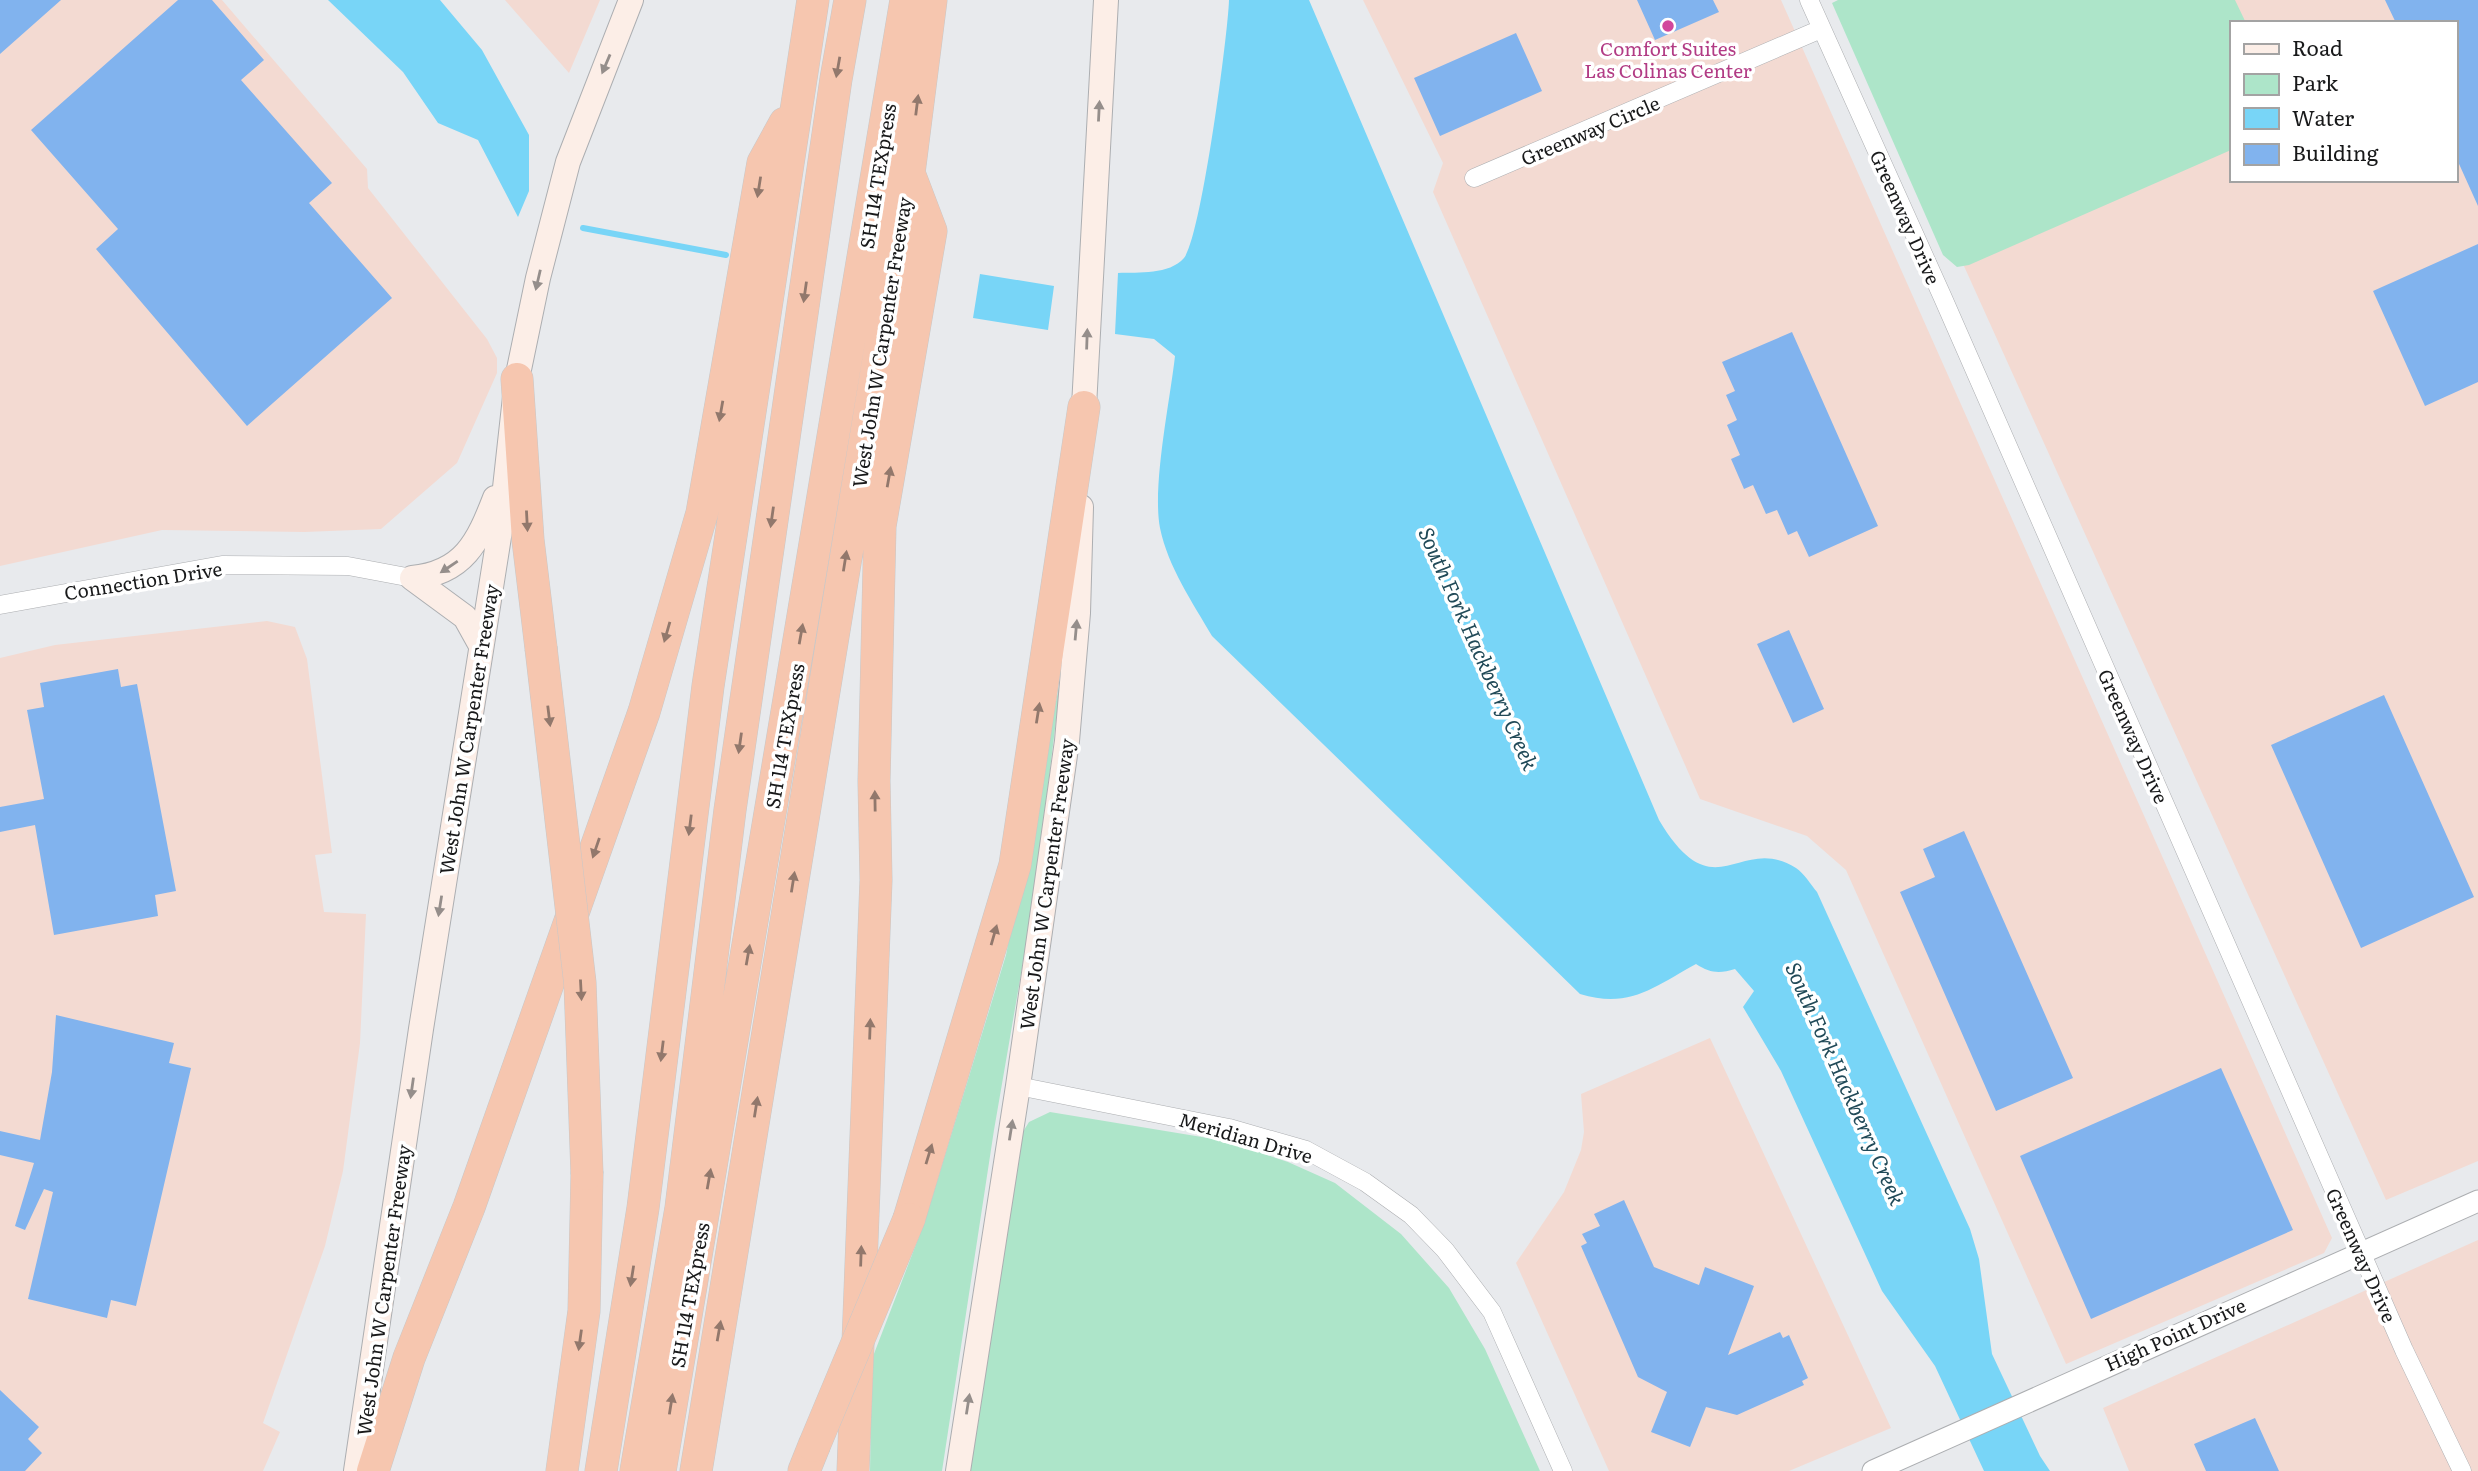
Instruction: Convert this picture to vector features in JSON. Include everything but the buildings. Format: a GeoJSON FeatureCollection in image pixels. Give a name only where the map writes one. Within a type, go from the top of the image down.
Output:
{"type":"FeatureCollection","features":[{"type":"Feature","properties":{"kind":"highway"},"geometry":{"type":"LineString","coordinates":[[601,1471],[642,1208],[708,686],[813,0]]}},
{"type":"Feature","properties":{"kind":"highway","name":"SH 114 TEXpress"},"geometry":{"type":"LineString","coordinates":[[636,1471],[681,1208],[732,797],[850,0]]}},
{"type":"Feature","properties":{"kind":"highway","name":"SH 114 TEXpress"},"geometry":{"type":"LineString","coordinates":[[660,1471],[906,0]]}},
{"type":"Feature","properties":{"kind":"highway","name":"West John W Carpenter Freeway"},"geometry":{"type":"LineString","coordinates":[[696,1471],[909,173],[931,0]]}},
{"type":"Feature","properties":{"kind":"highway"},"geometry":{"type":"LineString","coordinates":[[373,1471],[409,1358],[474,1194],[644,712],[702,513],[763,163],[796,103]]}},
{"type":"Feature","properties":{"kind":"highway"},"geometry":{"type":"LineString","coordinates":[[853,1471],[876,880],[874,781],[880,526],[931,231],[909,173]]}},
{"type":"Feature","properties":{"kind":"highway"},"geometry":{"type":"LineString","coordinates":[[517,379],[528,540],[580,983],[587,1174],[584,1311],[562,1471]]}},
{"type":"Feature","properties":{"kind":"highway"},"geometry":{"type":"LineString","coordinates":[[809,1459],[909,1219],[1014,865],[1084,407]]}},
{"type":"Feature","properties":{"kind":"main road","name":"West John W Carpenter Freeway"},"geometry":{"type":"LineString","coordinates":[[356,1471],[480,644],[501,524],[517,379],[538,278],[565,171],[585,113],[631,0]]}},
{"type":"Feature","properties":{"kind":"main road","name":"West John W Carpenter Freeway"},"geometry":{"type":"LineString","coordinates":[[958,1471],[1018,1086],[1067,741],[1077,613],[1084,407],[1106,0]]}},
{"type":"Feature","properties":{"kind":"main road"},"geometry":{"type":"LineString","coordinates":[[412,578],[438,575],[466,556],[485,525],[506,468]]}},
{"type":"Feature","properties":{"kind":"main road"},"geometry":{"type":"LineString","coordinates":[[412,578],[465,617],[480,644]]}},
{"type":"Feature","properties":{"kind":"street","name":"Greenway Drive"},"geometry":{"type":"LineString","coordinates":[[1809,0],[1937,283],[2362,1252],[2462,1471]]}},
{"type":"Feature","properties":{"kind":"street","name":"Greenway Circle"},"geometry":{"type":"LineString","coordinates":[[1474,178],[1821,29]]}},
{"type":"Feature","properties":{"kind":"street","name":"Connection Drive"},"geometry":{"type":"LineString","coordinates":[[0,605],[222,565],[348,566],[412,578]]}},
{"type":"Feature","properties":{"kind":"street","name":"Meridian Drive"},"geometry":{"type":"LineString","coordinates":[[1018,1086],[1228,1128],[1306,1150],[1365,1182],[1411,1215],[1436,1241],[1492,1312],[1563,1471]]}},
{"type":"Feature","properties":{"kind":"street","name":"High Point Drive"},"geometry":{"type":"LineString","coordinates":[[1873,1471],[2478,1201]]}},
{"type":"Feature","properties":{"kind":"shaded area"},"geometry":{"type":"Polygon","coordinates":[[[0,0],[222,0],[367,169],[368,188],[487,339],[497,358],[497,373],[457,463],[381,529],[304,532],[162,530],[0,566],[0,0]]]}},
{"type":"Feature","properties":{"kind":"shaded area"},"geometry":{"type":"Polygon","coordinates":[[[505,0],[600,0],[569,73],[505,0]]]}},
{"type":"Feature","properties":{"kind":"shaded area"},"geometry":{"type":"Polygon","coordinates":[[[1363,0],[1781,0],[2332,1238],[2324,1253],[2066,1364],[1846,870],[1807,836],[1700,799],[1433,192],[1443,163],[1363,0]]]}},
{"type":"Feature","properties":{"kind":"shaded area"},"geometry":{"type":"Polygon","coordinates":[[[2229,0],[2478,0],[2478,1161],[2386,1200],[1959,255],[2230,137],[2230,182],[2457,182],[2457,21],[2239,21],[2229,0]]]}},
{"type":"Feature","properties":{"kind":"shaded area"},"geometry":{"type":"Polygon","coordinates":[[[267,621],[295,627],[307,659],[332,853],[315,855],[324,912],[366,914],[360,1043],[343,1171],[325,1246],[263,1423],[280,1432],[263,1471],[0,1471],[0,658],[55,645],[267,621]]]}},
{"type":"Feature","properties":{"kind":"shaded area"},"geometry":{"type":"Polygon","coordinates":[[[1710,1038],[1891,1428],[1789,1471],[1609,1471],[1516,1263],[1564,1192],[1581,1150],[1584,1132],[1581,1094],[1710,1038]]]}},
{"type":"Feature","properties":{"kind":"shaded area"},"geometry":{"type":"Polygon","coordinates":[[[2478,1240],[2478,1471],[2129,1471],[2103,1408],[2478,1240]]]}},
{"type":"Feature","properties":{"kind":"green space"},"geometry":{"type":"Polygon","coordinates":[[[1838,0],[2235,0],[2245,21],[2230,21],[2230,150],[1969,265],[1957,267],[1943,255],[1832,3],[1838,0]]]}},
{"type":"Feature","properties":{"kind":"green space"},"geometry":{"type":"Polygon","coordinates":[[[1062,671],[1035,893],[994,1130],[942,1471],[870,1471],[872,1359],[925,1221],[1006,955],[1062,671]]]}},
{"type":"Feature","properties":{"kind":"green space"},"geometry":{"type":"Polygon","coordinates":[[[1050,1112],[1226,1141],[1288,1162],[1335,1183],[1401,1234],[1449,1288],[1485,1349],[1540,1471],[968,1471],[1021,1135],[1029,1122],[1050,1112]]]}},
{"type":"Feature","properties":{"kind":"water"},"geometry":{"type":"Polygon","coordinates":[[[328,0],[440,0],[482,50],[529,135],[529,191],[518,217],[478,140],[438,123],[403,72],[328,0]]]}},
{"type":"Feature","properties":{"kind":"water"},"geometry":{"type":"Polygon","coordinates":[[[1229,0],[1309,0],[1659,820],[1679,848],[1696,862],[1712,867],[1758,859],[1776,859],[1799,870],[1817,892],[1970,1229],[1979,1259],[1992,1354],[2040,1456],[2050,1471],[1984,1471],[1935,1366],[1882,1291],[1781,1071],[1743,1007],[1754,991],[1735,969],[1715,972],[1696,964],[1654,988],[1628,997],[1613,999],[1580,994],[1212,636],[1189,598],[1169,557],[1160,528],[1158,510],[1160,467],[1175,356],[1154,339],[1115,334],[1118,273],[1153,272],[1170,267],[1184,258],[1191,243],[1212,135],[1229,0]]]}},
{"type":"Feature","properties":{"kind":"water"},"geometry":{"type":"Polygon","coordinates":[[[980,274],[1054,286],[1048,330],[973,318],[980,274]]]}},
{"type":"Feature","properties":{"kind":"waterway","name":"South Fork Hackberry Creek"},"geometry":{"type":"LineString","coordinates":[[583,228],[726,255]]}},
{"type":"Feature","properties":{"kind":"place","name":"Comfort Suites Las Colinas Center"},"geometry":{"type":"Point","coordinates":[1668,26]}}]}
